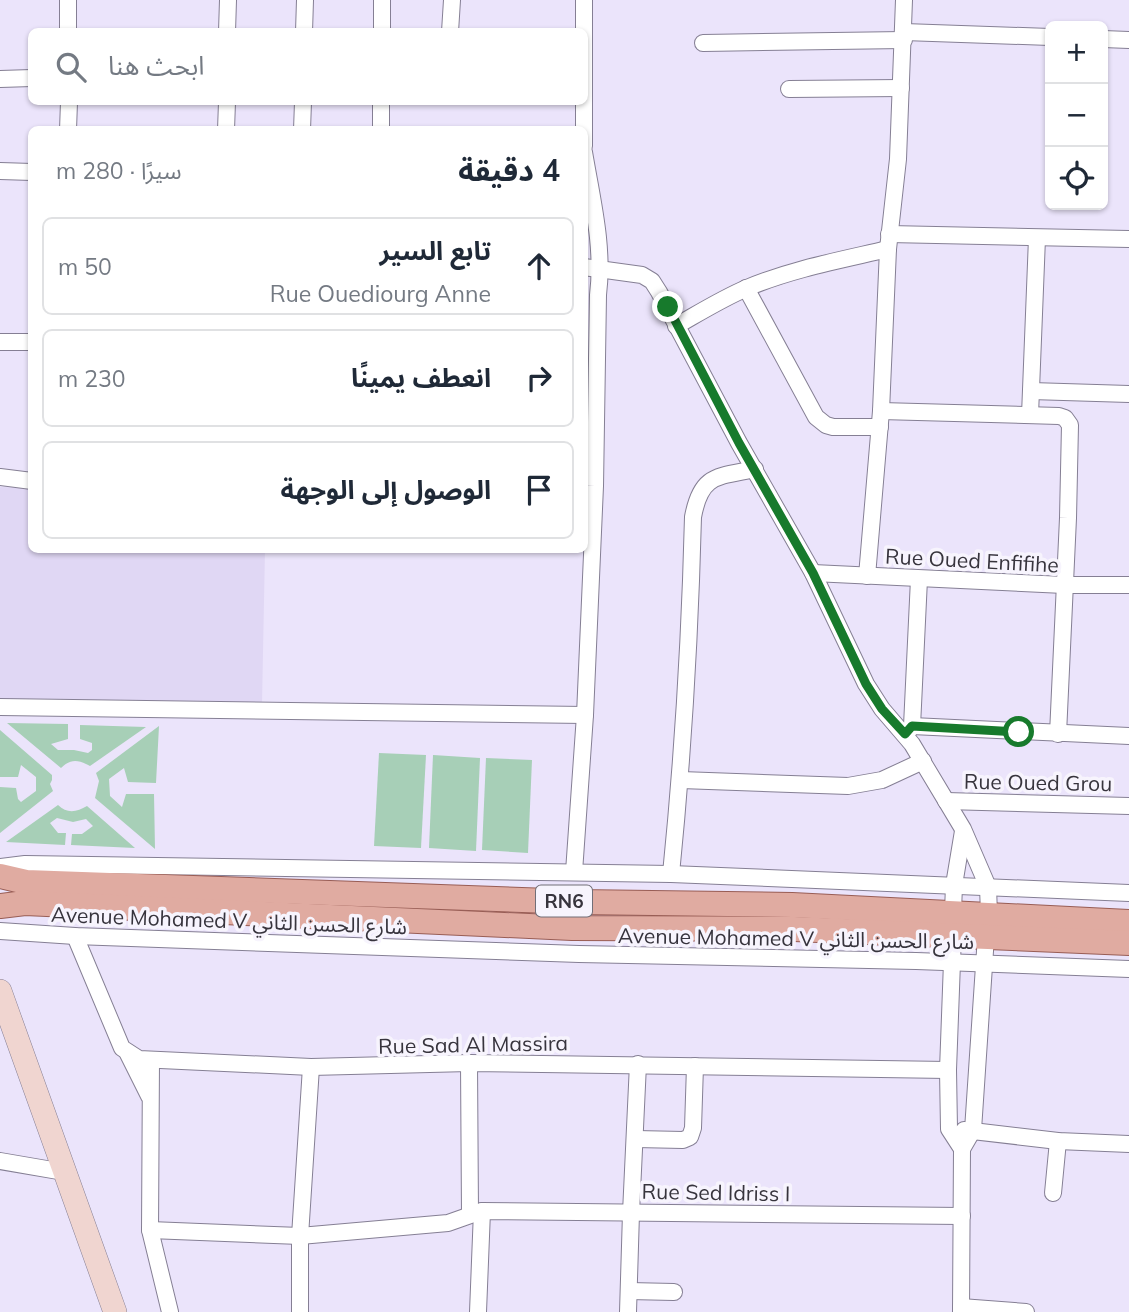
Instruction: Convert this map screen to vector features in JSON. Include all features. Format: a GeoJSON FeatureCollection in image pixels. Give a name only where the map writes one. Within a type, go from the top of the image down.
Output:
{"type":"FeatureCollection","features":[{"type":"Feature","properties":{"kind":"main road","name":"RN6"},"geometry":{"type":"LineString","coordinates":[[0,876],[26,882],[578,902],[792,905],[953,924]]}},
{"type":"Feature","properties":{"kind":"main road","name":"RN6"},"geometry":{"type":"LineString","coordinates":[[0,906],[25,903],[572,928],[794,929],[1129,922]]}},
{"type":"Feature","properties":{"kind":"main road","name":"RN6"},"geometry":{"type":"LineString","coordinates":[[987,925],[1129,943]]}},
{"type":"Feature","properties":{"kind":"main road"},"geometry":{"type":"LineString","coordinates":[[2,1003],[115,1312]]}},
{"type":"Feature","properties":{"kind":"street"},"geometry":{"type":"LineString","coordinates":[[68,0],[68,28]]}},
{"type":"Feature","properties":{"kind":"street"},"geometry":{"type":"LineString","coordinates":[[227,28],[228,0]]}},
{"type":"Feature","properties":{"kind":"street"},"geometry":{"type":"LineString","coordinates":[[304,28],[305,0]]}},
{"type":"Feature","properties":{"kind":"street"},"geometry":{"type":"LineString","coordinates":[[382,0],[382,28]]}},
{"type":"Feature","properties":{"kind":"street"},"geometry":{"type":"LineString","coordinates":[[450,28],[452,0]]}},
{"type":"Feature","properties":{"kind":"street"},"geometry":{"type":"LineString","coordinates":[[583,0],[584,28]]}},
{"type":"Feature","properties":{"kind":"street"},"geometry":{"type":"LineString","coordinates":[[867,576],[881,419],[888,242],[898,159],[904,0]]}},
{"type":"Feature","properties":{"kind":"street"},"geometry":{"type":"LineString","coordinates":[[703,43],[904,36],[1045,37]]}},
{"type":"Feature","properties":{"kind":"street"},"geometry":{"type":"LineString","coordinates":[[1108,39],[1129,40]]}},
{"type":"Feature","properties":{"kind":"street"},"geometry":{"type":"LineString","coordinates":[[0,79],[28,78]]}},
{"type":"Feature","properties":{"kind":"street"},"geometry":{"type":"LineString","coordinates":[[789,89],[901,88]]}},
{"type":"Feature","properties":{"kind":"street"},"geometry":{"type":"LineString","coordinates":[[68,126],[69,105]]}},
{"type":"Feature","properties":{"kind":"street"},"geometry":{"type":"LineString","coordinates":[[226,126],[227,105]]}},
{"type":"Feature","properties":{"kind":"street"},"geometry":{"type":"LineString","coordinates":[[302,126],[303,105]]}},
{"type":"Feature","properties":{"kind":"street"},"geometry":{"type":"LineString","coordinates":[[380,126],[381,105]]}},
{"type":"Feature","properties":{"kind":"street"},"geometry":{"type":"LineString","coordinates":[[584,105],[584,126]]}},
{"type":"Feature","properties":{"kind":"street"},"geometry":{"type":"LineString","coordinates":[[0,171],[28,172]]}},
{"type":"Feature","properties":{"kind":"street"},"geometry":{"type":"LineString","coordinates":[[574,872],[585,715],[590,345],[601,270],[599,234],[588,174]]}},
{"type":"Feature","properties":{"kind":"street"},"geometry":{"type":"LineString","coordinates":[[1030,415],[1037,238]]}},
{"type":"Feature","properties":{"kind":"street"},"geometry":{"type":"LineString","coordinates":[[676,326],[746,288],[888,242],[1037,238],[1129,239]]}},
{"type":"Feature","properties":{"kind":"street"},"geometry":{"type":"LineString","coordinates":[[588,268],[642,275],[652,281],[813,573],[866,684],[882,709],[909,730],[923,761],[964,829],[988,887],[972,1130],[962,1149],[961,1310],[1026,1312]]}},
{"type":"Feature","properties":{"kind":"street"},"geometry":{"type":"LineString","coordinates":[[746,288],[816,418],[826,425],[833,427],[881,419],[1030,415],[1059,416],[1065,418],[1070,425],[1069,518],[1058,734]]}},
{"type":"Feature","properties":{"kind":"street"},"geometry":{"type":"LineString","coordinates":[[0,342],[28,342]]}},
{"type":"Feature","properties":{"kind":"street"},"geometry":{"type":"LineString","coordinates":[[1031,391],[1129,394]]}},
{"type":"Feature","properties":{"kind":"street"},"geometry":{"type":"LineString","coordinates":[[671,874],[681,780],[691,628],[693,517],[702,487],[716,477],[755,469]]}},
{"type":"Feature","properties":{"kind":"street"},"geometry":{"type":"LineString","coordinates":[[0,477],[28,480]]}},
{"type":"Feature","properties":{"kind":"street","name":"Rue Oued Enfifihe"},"geometry":{"type":"LineString","coordinates":[[813,573],[1064,585],[1129,585]]}},
{"type":"Feature","properties":{"kind":"street"},"geometry":{"type":"LineString","coordinates":[[909,730],[919,579]]}},
{"type":"Feature","properties":{"kind":"street"},"geometry":{"type":"LineString","coordinates":[[0,707],[585,715]]}},
{"type":"Feature","properties":{"kind":"street"},"geometry":{"type":"LineString","coordinates":[[909,730],[1129,736]]}},
{"type":"Feature","properties":{"kind":"street"},"geometry":{"type":"LineString","coordinates":[[681,780],[848,786],[882,780],[923,761]]}},
{"type":"Feature","properties":{"kind":"street","name":"Rue Oued Grou"},"geometry":{"type":"LineString","coordinates":[[946,802],[1129,806]]}},
{"type":"Feature","properties":{"kind":"street"},"geometry":{"type":"LineString","coordinates":[[962,1149],[949,1129],[948,1070],[954,885],[964,829]]}},
{"type":"Feature","properties":{"kind":"street"},"geometry":{"type":"LineString","coordinates":[[0,867],[26,864],[671,874],[1129,893]]}},
{"type":"Feature","properties":{"kind":"street","name":"Avenue Mohamed V شارع الحسن الثاني"},"geometry":{"type":"LineString","coordinates":[[0,931],[565,953],[1129,969]]}},
{"type":"Feature","properties":{"kind":"street"},"geometry":{"type":"LineString","coordinates":[[75,936],[122,1048],[128,1054],[150,1098]]}},
{"type":"Feature","properties":{"kind":"street","name":"Rue Sad Al Massira"},"geometry":{"type":"LineString","coordinates":[[128,1054],[151,1060],[311,1067],[468,1063],[948,1070]]}},
{"type":"Feature","properties":{"kind":"street"},"geometry":{"type":"LineString","coordinates":[[151,1060],[150,1230],[170,1312]]}},
{"type":"Feature","properties":{"kind":"street"},"geometry":{"type":"LineString","coordinates":[[468,1063],[478,1312]]}},
{"type":"Feature","properties":{"kind":"street"},"geometry":{"type":"LineString","coordinates":[[628,1312],[638,1064]]}},
{"type":"Feature","properties":{"kind":"street"},"geometry":{"type":"LineString","coordinates":[[636,1139],[683,1140],[690,1137],[693,1128],[695,1066]]}},
{"type":"Feature","properties":{"kind":"street"},"geometry":{"type":"LineString","coordinates":[[300,1312],[300,1236],[311,1067]]}},
{"type":"Feature","properties":{"kind":"street"},"geometry":{"type":"LineString","coordinates":[[949,1129],[1058,1141],[1129,1144]]}},
{"type":"Feature","properties":{"kind":"street"},"geometry":{"type":"LineString","coordinates":[[1053,1193],[1058,1141]]}},
{"type":"Feature","properties":{"kind":"street"},"geometry":{"type":"LineString","coordinates":[[0,1161],[65,1172]]}},
{"type":"Feature","properties":{"kind":"street","name":"Rue Sed Idriss I"},"geometry":{"type":"LineString","coordinates":[[150,1230],[300,1236],[448,1223],[476,1212],[962,1216]]}},
{"type":"Feature","properties":{"kind":"street"},"geometry":{"type":"LineString","coordinates":[[629,1291],[674,1292]]}},
{"type":"Feature","properties":{"kind":"shaded area"},"geometry":{"type":"Polygon","coordinates":[[[0,487],[28,488],[28,553],[265,553],[262,704],[0,699],[0,487]]]}},
{"type":"Feature","properties":{"kind":"green space"},"geometry":{"type":"Polygon","coordinates":[[[7,723],[68,724],[68,739],[51,744],[58,750],[88,753],[92,750],[92,743],[80,739],[80,725],[146,727],[90,766],[75,761],[61,768],[7,723]]]}},
{"type":"Feature","properties":{"kind":"green space"},"geometry":{"type":"Polygon","coordinates":[[[159,726],[156,783],[128,782],[124,768],[109,779],[110,796],[122,807],[126,794],[154,794],[155,849],[95,798],[99,781],[96,773],[159,726]]]}},
{"type":"Feature","properties":{"kind":"green space"},"geometry":{"type":"Polygon","coordinates":[[[0,730],[52,775],[50,784],[53,791],[0,833],[0,787],[16,788],[21,802],[36,791],[36,777],[21,765],[18,777],[0,777],[0,730]]]}},
{"type":"Feature","properties":{"kind":"green space"},"geometry":{"type":"Polygon","coordinates":[[[379,753],[426,755],[421,848],[374,846],[379,753]]]}},
{"type":"Feature","properties":{"kind":"green space"},"geometry":{"type":"Polygon","coordinates":[[[433,755],[480,758],[476,851],[429,848],[433,755]]]}},
{"type":"Feature","properties":{"kind":"green space"},"geometry":{"type":"Polygon","coordinates":[[[486,758],[532,760],[528,853],[482,850],[486,758]]]}},
{"type":"Feature","properties":{"kind":"green space"},"geometry":{"type":"Polygon","coordinates":[[[58,805],[72,811],[87,806],[135,848],[71,845],[72,834],[82,834],[93,826],[86,819],[73,822],[57,818],[50,823],[58,833],[66,833],[65,845],[6,842],[58,805]]]}},
{"type":"Feature","properties":{"kind":"route"},"geometry":{"type":"LineString","coordinates":[[668,307],[739,443],[813,573],[849,651],[882,709],[905,734],[912,726],[1019,732]]}}]}
